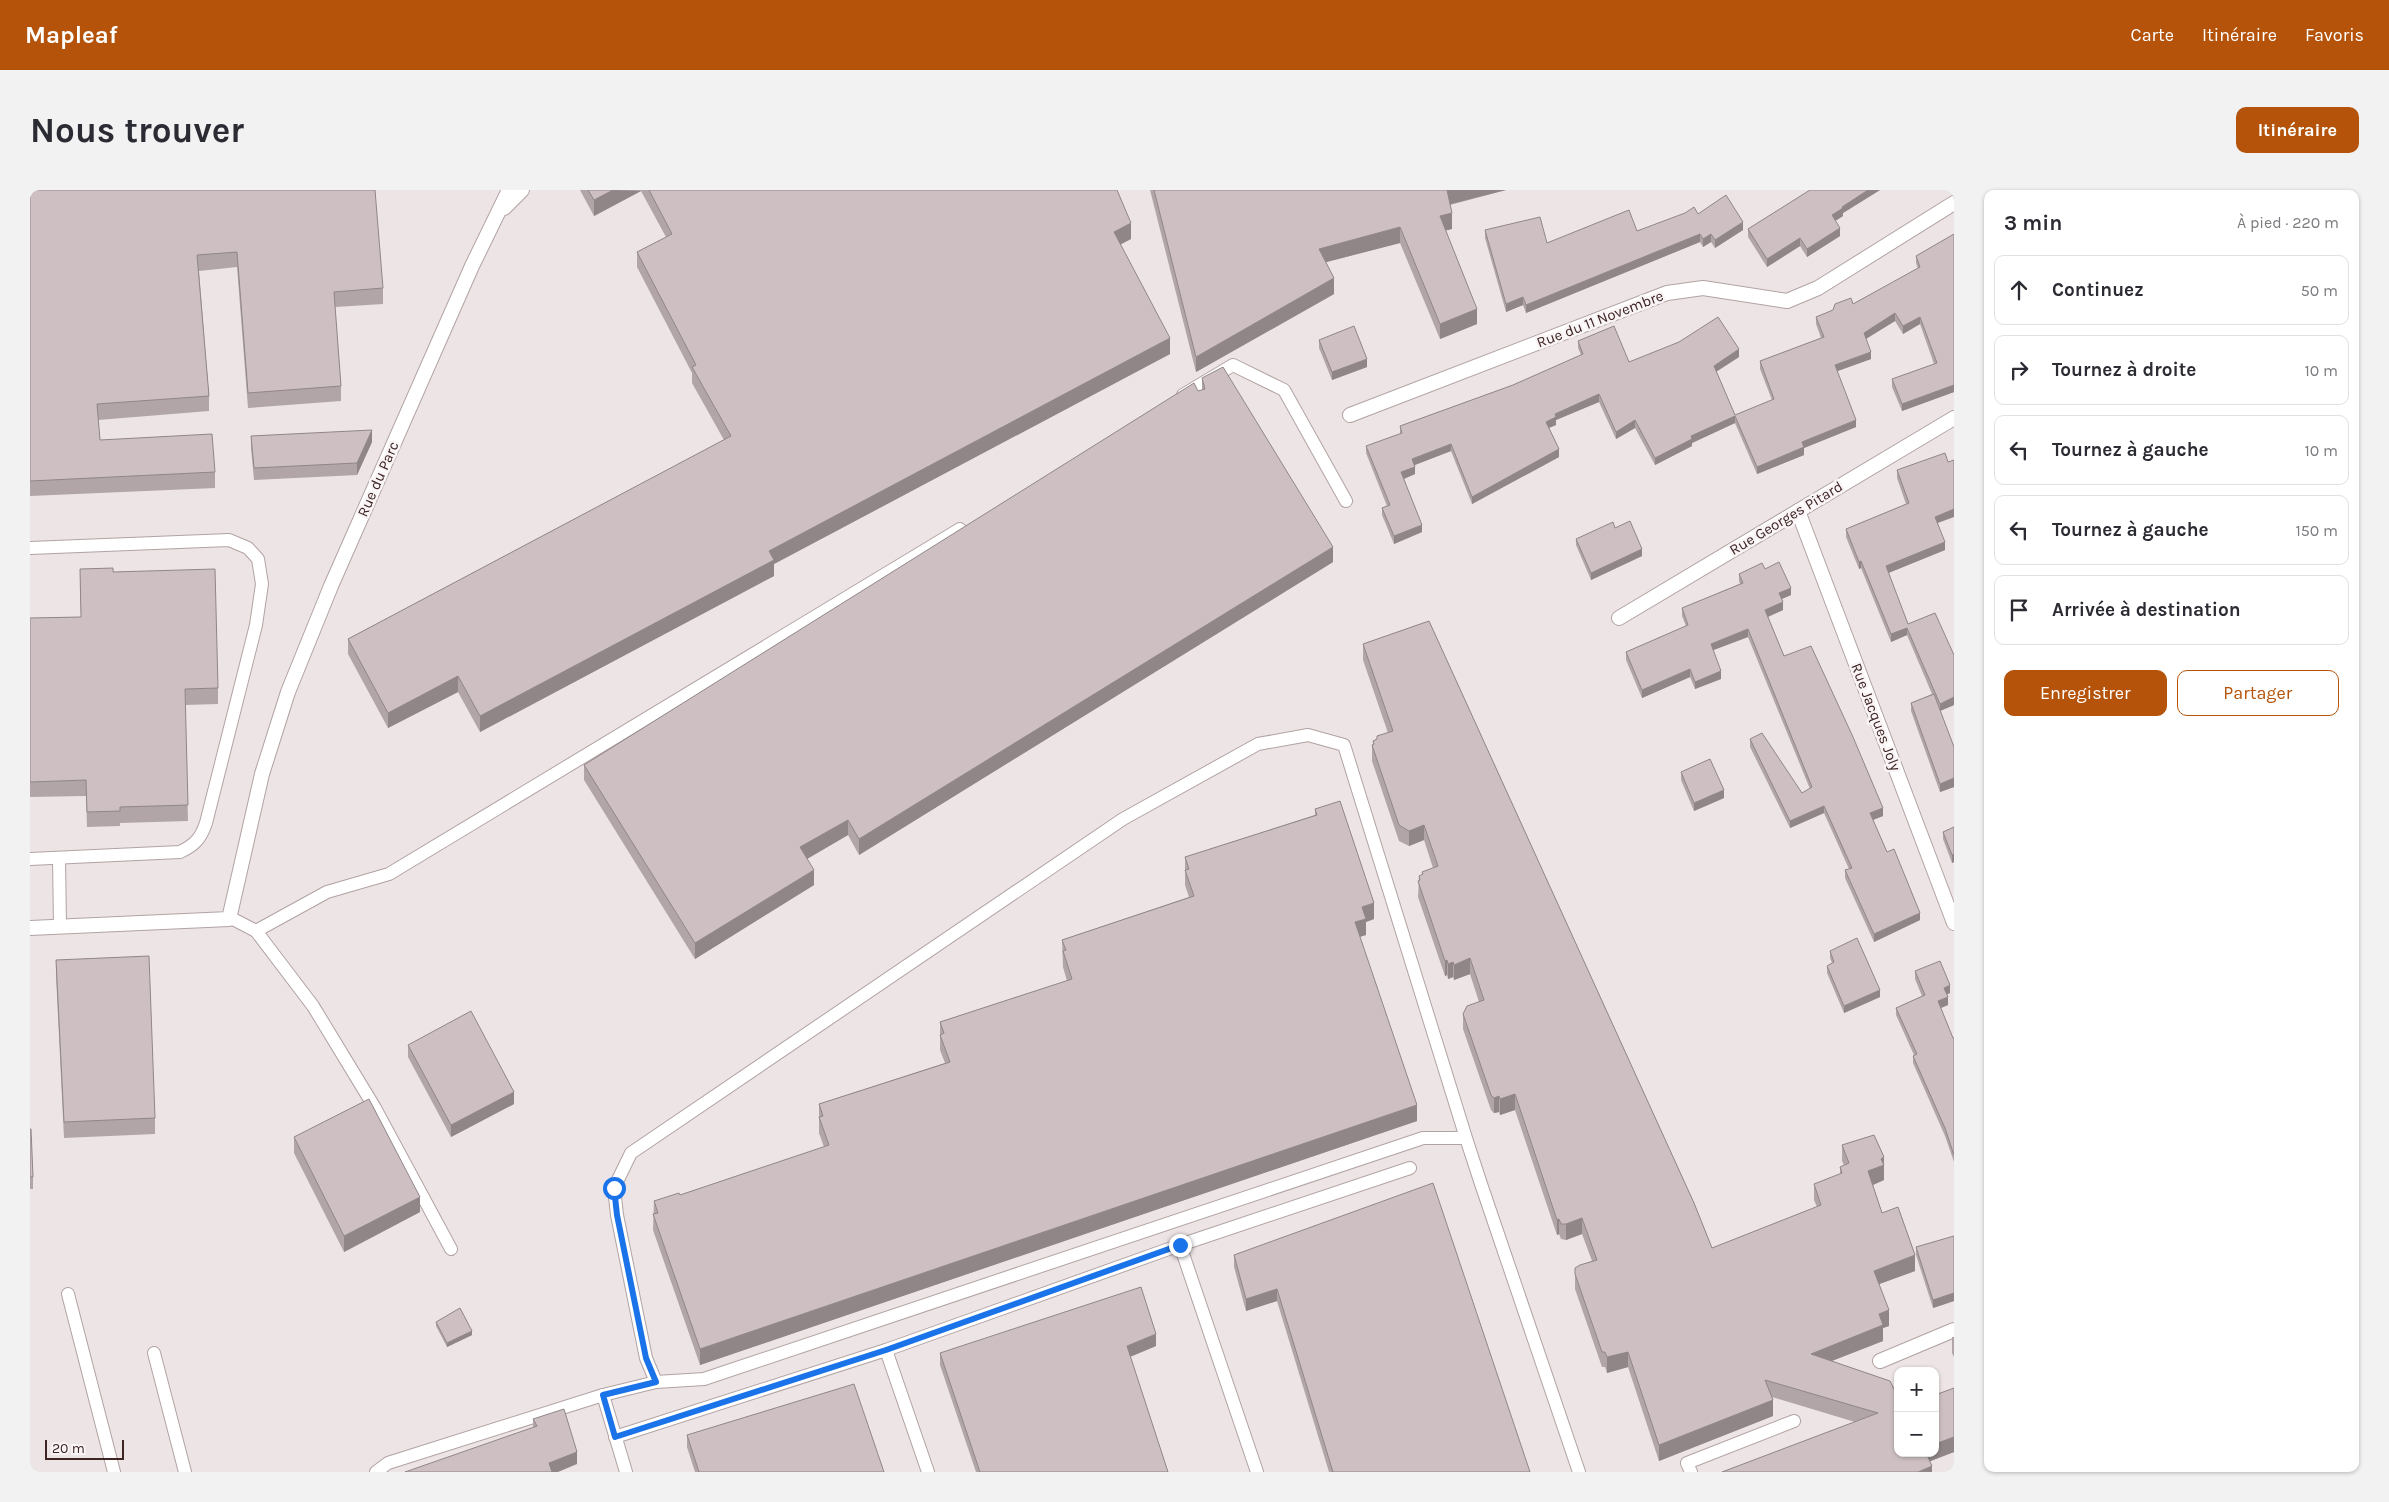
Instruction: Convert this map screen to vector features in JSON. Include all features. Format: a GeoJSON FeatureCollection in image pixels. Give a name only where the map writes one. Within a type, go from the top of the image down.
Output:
{"type":"FeatureCollection","features":[{"type":"Feature","properties":{"kind":"street","name":"Rue du Parc"},"geometry":{"type":"LineString","coordinates":[[229,917],[262,774],[288,692],[331,586],[472,266],[509,190]]}},
{"type":"Feature","properties":{"kind":"street"},"geometry":{"type":"LineString","coordinates":[[498,214],[522,190]]}},
{"type":"Feature","properties":{"kind":"street","name":"Rue du 11 Novembre"},"geometry":{"type":"LineString","coordinates":[[1350,415],[1667,293],[1703,288],[1786,302],[1818,288],[1954,203]]}},
{"type":"Feature","properties":{"kind":"street","name":"Rue Georges Pitard"},"geometry":{"type":"LineString","coordinates":[[1619,618],[1954,418]]}},
{"type":"Feature","properties":{"kind":"street","name":"Rue Jacques Joly"},"geometry":{"type":"LineString","coordinates":[[1798,511],[1954,923]]}},
{"type":"Feature","properties":{"kind":"street"},"geometry":{"type":"LineString","coordinates":[[30,928],[229,917]]}},
{"type":"Feature","properties":{"kind":"street"},"geometry":{"type":"LineString","coordinates":[[1880,1362],[1954,1330]]}},
{"type":"Feature","properties":{"kind":"lane"},"geometry":{"type":"LineString","coordinates":[[1174,401],[1233,365],[1284,390],[1346,501]]}},
{"type":"Feature","properties":{"kind":"lane"},"geometry":{"type":"LineString","coordinates":[[256,931],[327,892],[389,874],[970,524]]}},
{"type":"Feature","properties":{"kind":"lane"},"geometry":{"type":"LineString","coordinates":[[30,548],[229,540],[248,548],[258,559],[262,584],[256,625],[202,836],[194,846],[180,852],[30,859]]}},
{"type":"Feature","properties":{"kind":"lane"},"geometry":{"type":"LineString","coordinates":[[656,1382],[646,1358],[617,1215],[614,1188],[631,1153],[1123,820],[1258,744],[1308,735],[1344,745],[1466,1138],[1579,1472]]}},
{"type":"Feature","properties":{"kind":"lane"},"geometry":{"type":"LineString","coordinates":[[59,858],[60,926]]}},
{"type":"Feature","properties":{"kind":"lane"},"geometry":{"type":"LineString","coordinates":[[229,917],[256,931],[313,1006],[375,1108],[451,1249]]}},
{"type":"Feature","properties":{"kind":"lane"},"geometry":{"type":"LineString","coordinates":[[376,1472],[388,1463],[603,1395],[656,1382],[704,1379],[1423,1138],[1466,1138]]}},
{"type":"Feature","properties":{"kind":"lane"},"geometry":{"type":"LineString","coordinates":[[615,1437],[886,1350],[1180,1245],[1410,1168]]}},
{"type":"Feature","properties":{"kind":"lane"},"geometry":{"type":"LineString","coordinates":[[1180,1245],[1256,1472]]}},
{"type":"Feature","properties":{"kind":"lane"},"geometry":{"type":"LineString","coordinates":[[68,1294],[114,1472]]}},
{"type":"Feature","properties":{"kind":"lane"},"geometry":{"type":"LineString","coordinates":[[886,1350],[928,1472]]}},
{"type":"Feature","properties":{"kind":"lane"},"geometry":{"type":"LineString","coordinates":[[154,1353],[185,1472]]}},
{"type":"Feature","properties":{"kind":"lane"},"geometry":{"type":"LineString","coordinates":[[603,1395],[626,1472]]}},
{"type":"Feature","properties":{"kind":"lane"},"geometry":{"type":"LineString","coordinates":[[1691,1472],[1687,1463],[1794,1421]]}},
{"type":"Feature","properties":{"kind":"building"},"geometry":{"type":"Polygon","coordinates":[[[30,190],[375,190],[383,288],[334,292],[341,386],[248,393],[237,252],[197,255],[209,396],[97,404],[100,440],[212,434],[215,472],[30,481],[30,190]]]}},
{"type":"Feature","properties":{"kind":"building"},"geometry":{"type":"Polygon","coordinates":[[[588,190],[613,190],[594,200],[588,190]]]}},
{"type":"Feature","properties":{"kind":"building"},"geometry":{"type":"Polygon","coordinates":[[[649,190],[1117,190],[1131,223],[1114,232],[1170,338],[769,551],[774,560],[480,716],[458,676],[388,713],[348,639],[731,436],[692,367],[696,365],[637,252],[672,234],[649,190]]]}},
{"type":"Feature","properties":{"kind":"building"},"geometry":{"type":"Polygon","coordinates":[[[1154,190],[1447,190],[1452,213],[1440,216],[1477,309],[1440,324],[1400,227],[1319,249],[1334,278],[1196,357],[1154,190]]]}},
{"type":"Feature","properties":{"kind":"building"},"geometry":{"type":"Polygon","coordinates":[[[1810,190],[1868,190],[1832,215],[1840,228],[1807,249],[1800,238],[1767,259],[1748,229],[1810,190]]]}},
{"type":"Feature","properties":{"kind":"building"},"geometry":{"type":"Polygon","coordinates":[[[1726,195],[1743,222],[1715,240],[1711,234],[1703,239],[1700,234],[1526,305],[1523,297],[1506,304],[1485,230],[1540,217],[1547,243],[1629,210],[1637,231],[1685,213],[1694,207],[1698,214],[1726,195]]]}},
{"type":"Feature","properties":{"kind":"building"},"geometry":{"type":"Polygon","coordinates":[[[1954,234],[1954,385],[1902,404],[1892,379],[1937,363],[1920,317],[1903,326],[1895,313],[1864,333],[1871,352],[1835,365],[1856,420],[1802,442],[1804,447],[1757,467],[1735,416],[1691,436],[1692,439],[1655,458],[1635,420],[1616,432],[1599,394],[1555,414],[1556,417],[1546,422],[1559,449],[1472,497],[1451,444],[1412,459],[1415,467],[1401,472],[1422,525],[1394,536],[1382,508],[1390,505],[1366,446],[1402,433],[1400,426],[1513,385],[1583,354],[1578,341],[1614,326],[1629,362],[1679,342],[1718,317],[1739,349],[1714,366],[1735,415],[1774,399],[1760,361],[1824,337],[1816,317],[1833,310],[1835,304],[1851,298],[1853,304],[1920,267],[1916,256],[1954,234]]]}},
{"type":"Feature","properties":{"kind":"building"},"geometry":{"type":"Polygon","coordinates":[[[1354,326],[1367,359],[1332,372],[1319,340],[1354,326]]]}},
{"type":"Feature","properties":{"kind":"building"},"geometry":{"type":"Polygon","coordinates":[[[1223,367],[1333,547],[859,839],[848,820],[800,847],[814,870],[695,943],[584,765],[1194,383],[1198,391],[1205,389],[1202,378],[1223,367]]]}},
{"type":"Feature","properties":{"kind":"building"},"geometry":{"type":"Polygon","coordinates":[[[372,430],[357,463],[254,468],[251,436],[372,430]]]}},
{"type":"Feature","properties":{"kind":"building"},"geometry":{"type":"Polygon","coordinates":[[[1945,453],[1948,462],[1954,460],[1954,509],[1935,517],[1945,542],[1886,566],[1908,624],[1935,613],[1954,655],[1954,697],[1940,704],[1907,628],[1891,634],[1846,529],[1909,503],[1897,470],[1945,453]]]}},
{"type":"Feature","properties":{"kind":"building"},"geometry":{"type":"Polygon","coordinates":[[[1630,521],[1642,549],[1591,573],[1576,539],[1613,522],[1615,528],[1630,521]]]}},
{"type":"Feature","properties":{"kind":"building"},"geometry":{"type":"Polygon","coordinates":[[[1779,562],[1791,588],[1779,593],[1783,602],[1765,610],[1784,656],[1811,646],[1883,808],[1870,813],[1887,852],[1894,849],[1920,913],[1874,934],[1845,870],[1852,868],[1824,806],[1790,821],[1750,739],[1762,733],[1802,793],[1812,787],[1748,629],[1711,644],[1721,671],[1695,682],[1690,669],[1642,690],[1626,652],[1688,625],[1682,608],[1743,583],[1739,574],[1762,563],[1765,569],[1779,562]]]}},
{"type":"Feature","properties":{"kind":"building"},"geometry":{"type":"Polygon","coordinates":[[[113,568],[113,572],[215,569],[218,688],[185,689],[188,805],[120,807],[120,811],[87,812],[86,780],[30,782],[30,618],[81,617],[80,569],[113,568]]]}},
{"type":"Feature","properties":{"kind":"building"},"geometry":{"type":"Polygon","coordinates":[[[1429,621],[1694,1203],[1712,1248],[1821,1205],[1814,1184],[1842,1173],[1840,1167],[1849,1163],[1842,1145],[1874,1135],[1884,1157],[1881,1159],[1884,1165],[1868,1171],[1882,1213],[1898,1207],[1915,1255],[1874,1271],[1889,1310],[1879,1314],[1883,1325],[1811,1354],[1890,1381],[1894,1389],[1894,1457],[1928,1457],[1932,1466],[1918,1472],[1722,1472],[1878,1413],[1765,1380],[1773,1400],[1659,1445],[1628,1352],[1607,1357],[1605,1352],[1602,1352],[1575,1274],[1575,1268],[1597,1260],[1582,1218],[1566,1224],[1561,1224],[1559,1219],[1557,1220],[1515,1094],[1500,1099],[1499,1096],[1494,1098],[1491,1095],[1463,1014],[1467,1006],[1484,1000],[1470,958],[1454,965],[1453,962],[1448,964],[1447,960],[1445,961],[1418,881],[1420,880],[1419,876],[1423,874],[1422,872],[1438,866],[1424,825],[1409,831],[1399,825],[1372,745],[1377,736],[1393,731],[1363,644],[1429,621]]]}},
{"type":"Feature","properties":{"kind":"building"},"geometry":{"type":"Polygon","coordinates":[[[1934,694],[1954,747],[1954,778],[1940,784],[1911,703],[1934,694]]]}},
{"type":"Feature","properties":{"kind":"building"},"geometry":{"type":"Polygon","coordinates":[[[1710,759],[1724,790],[1694,803],[1681,772],[1710,759]]]}},
{"type":"Feature","properties":{"kind":"building"},"geometry":{"type":"Polygon","coordinates":[[[1340,801],[1374,903],[1362,907],[1366,919],[1355,922],[1417,1105],[700,1349],[653,1214],[658,1213],[654,1201],[679,1193],[680,1195],[829,1145],[819,1117],[823,1116],[819,1104],[950,1062],[940,1035],[944,1033],[940,1022],[1072,979],[1063,951],[1066,950],[1062,940],[1194,896],[1185,870],[1189,869],[1185,857],[1317,815],[1315,809],[1340,801]]]}},
{"type":"Feature","properties":{"kind":"building"},"geometry":{"type":"Polygon","coordinates":[[[1954,827],[1954,854],[1952,855],[1943,832],[1954,827]]]}},
{"type":"Feature","properties":{"kind":"building"},"geometry":{"type":"Polygon","coordinates":[[[1857,938],[1880,990],[1844,1006],[1827,966],[1834,962],[1830,951],[1857,938]]]}},
{"type":"Feature","properties":{"kind":"building"},"geometry":{"type":"Polygon","coordinates":[[[149,956],[155,1118],[64,1122],[56,960],[149,956]]]}},
{"type":"Feature","properties":{"kind":"building"},"geometry":{"type":"Polygon","coordinates":[[[1940,961],[1950,985],[1944,988],[1948,997],[1938,1001],[1954,1038],[1954,1155],[1945,1128],[1913,1056],[1917,1054],[1896,1008],[1925,995],[1915,971],[1940,961]]]}},
{"type":"Feature","properties":{"kind":"building"},"geometry":{"type":"Polygon","coordinates":[[[471,1011],[514,1092],[451,1125],[408,1045],[471,1011]]]}},
{"type":"Feature","properties":{"kind":"building"},"geometry":{"type":"Polygon","coordinates":[[[369,1099],[420,1197],[344,1236],[294,1137],[369,1099]]]}},
{"type":"Feature","properties":{"kind":"building"},"geometry":{"type":"Polygon","coordinates":[[[31,1129],[33,1177],[30,1177],[31,1129]]]}},
{"type":"Feature","properties":{"kind":"building"},"geometry":{"type":"Polygon","coordinates":[[[1433,1183],[1530,1472],[1333,1472],[1277,1289],[1246,1299],[1234,1255],[1433,1183]]]}},
{"type":"Feature","properties":{"kind":"building"},"geometry":{"type":"Polygon","coordinates":[[[1954,1236],[1954,1293],[1933,1300],[1916,1247],[1954,1236]]]}},
{"type":"Feature","properties":{"kind":"building"},"geometry":{"type":"Polygon","coordinates":[[[1141,1287],[1156,1334],[1127,1346],[1168,1472],[980,1472],[940,1353],[1141,1287]]]}},
{"type":"Feature","properties":{"kind":"building"},"geometry":{"type":"Polygon","coordinates":[[[460,1308],[472,1331],[447,1343],[436,1322],[460,1308]]]}},
{"type":"Feature","properties":{"kind":"building"},"geometry":{"type":"Polygon","coordinates":[[[854,1384],[884,1472],[699,1472],[687,1435],[854,1384]]]}},
{"type":"Feature","properties":{"kind":"building"},"geometry":{"type":"Polygon","coordinates":[[[1954,1388],[1954,1437],[1939,1443],[1939,1412],[1939,1394],[1954,1388]]]}},
{"type":"Feature","properties":{"kind":"building"},"geometry":{"type":"Polygon","coordinates":[[[564,1409],[577,1452],[549,1463],[552,1472],[405,1472],[537,1426],[533,1419],[564,1409]]]}},
{"type":"Feature","properties":{"kind":"route"},"geometry":{"type":"LineString","coordinates":[[614,1188],[617,1215],[646,1358],[656,1382],[603,1395],[615,1437],[886,1350],[1180,1245]]}}]}
